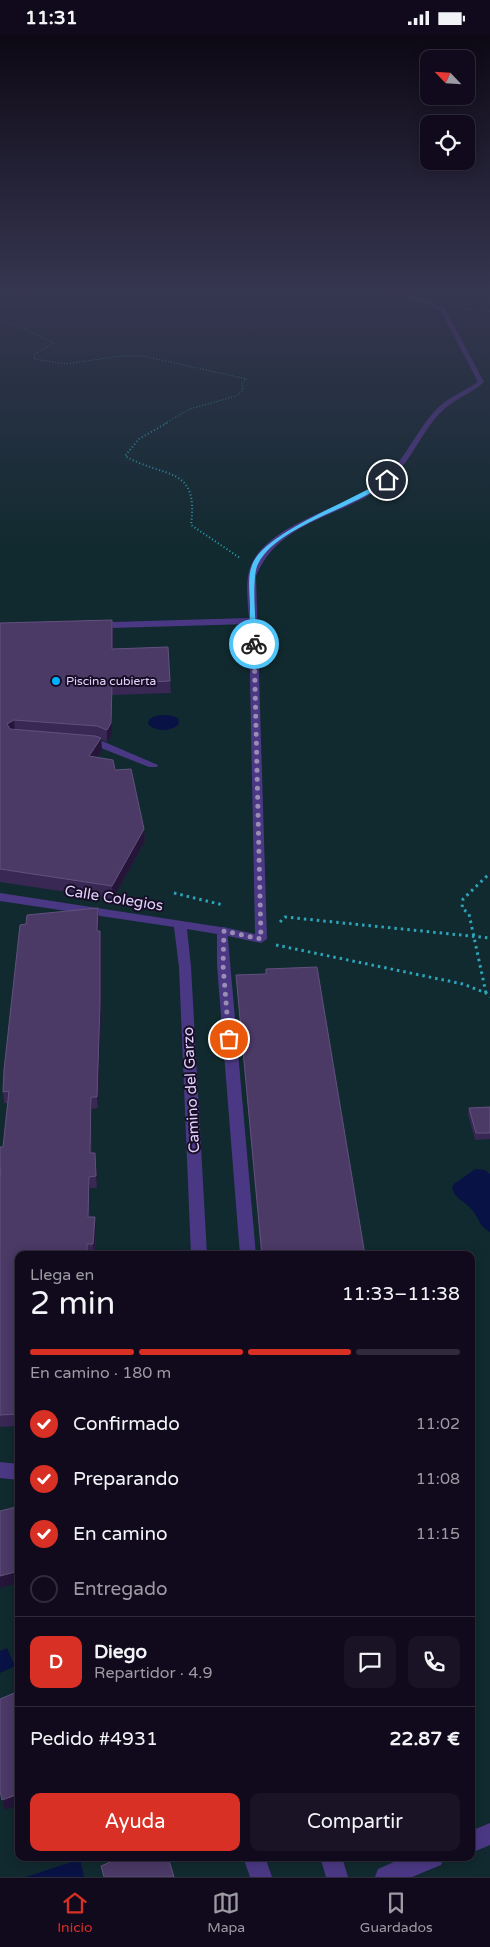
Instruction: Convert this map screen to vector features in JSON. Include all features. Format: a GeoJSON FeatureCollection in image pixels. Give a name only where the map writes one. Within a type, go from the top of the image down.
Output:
{"type":"FeatureCollection","features":[{"type":"Feature","properties":{"kind":"street"},"geometry":{"type":"LineString","coordinates":[[261,939],[252,576],[255,563],[269,545],[298,527],[372,490],[387,480],[404,464],[436,413],[481,382],[477,375]]}},
{"type":"Feature","properties":{"kind":"street"},"geometry":{"type":"LineString","coordinates":[[112,625],[253,621]]}},
{"type":"Feature","properties":{"kind":"street"},"geometry":{"type":"LineString","coordinates":[[70,741],[98,743],[153,765]]}},
{"type":"Feature","properties":{"kind":"street","name":"Calle Colegios"},"geometry":{"type":"LineString","coordinates":[[0,897],[224,931],[261,939]]}},
{"type":"Feature","properties":{"kind":"street","name":"Camino del Garzo"},"geometry":{"type":"LineString","coordinates":[[180,925],[185,967],[199,1251]]}},
{"type":"Feature","properties":{"kind":"street"},"geometry":{"type":"LineString","coordinates":[[224,931],[223,965],[248,1251]]}},
{"type":"Feature","properties":{"kind":"street"},"geometry":{"type":"LineString","coordinates":[[0,1470],[15,1472]]}},
{"type":"Feature","properties":{"kind":"street"},"geometry":{"type":"LineString","coordinates":[[475,1840],[490,1834]]}},
{"type":"Feature","properties":{"kind":"street"},"geometry":{"type":"LineString","coordinates":[[255,1861],[261,1877]]}},
{"type":"Feature","properties":{"kind":"street"},"geometry":{"type":"LineString","coordinates":[[332,1861],[337,1877]]}},
{"type":"Feature","properties":{"kind":"street"},"geometry":{"type":"LineString","coordinates":[[386,1877],[424,1861]]}},
{"type":"Feature","properties":{"kind":"path"},"geometry":{"type":"LineString","coordinates":[[226,375],[247,379],[242,383],[243,390],[236,396],[190,409],[139,439],[134,448],[125,456],[136,465],[180,477],[189,487],[195,508],[190,525],[214,539],[233,555],[255,563]]}},
{"type":"Feature","properties":{"kind":"path"},"geometry":{"type":"LineString","coordinates":[[486,993],[469,915],[462,908],[463,899],[490,873]]}},
{"type":"Feature","properties":{"kind":"path"},"geometry":{"type":"LineString","coordinates":[[174,893],[223,905]]}},
{"type":"Feature","properties":{"kind":"path"},"geometry":{"type":"LineString","coordinates":[[490,938],[285,917],[261,939],[287,949],[463,984],[486,993],[490,997]]}},
{"type":"Feature","properties":{"kind":"green space"},"geometry":{"type":"Polygon","coordinates":[[[0,375],[490,375],[490,1877],[0,1877],[0,375]]]}},
{"type":"Feature","properties":{"kind":"shaded area"},"geometry":{"type":"Polygon","coordinates":[[[168,715],[178,718],[179,724],[171,729],[159,730],[148,724],[153,717],[168,715]]]}},
{"type":"Feature","properties":{"kind":"shaded area"},"geometry":{"type":"Polygon","coordinates":[[[475,1169],[485,1170],[490,1174],[490,1232],[483,1227],[473,1211],[457,1197],[452,1188],[454,1184],[475,1169]]]}},
{"type":"Feature","properties":{"kind":"shaded area"},"geometry":{"type":"Polygon","coordinates":[[[7,1648],[15,1666],[0,1673],[0,1651],[7,1648]]]}},
{"type":"Feature","properties":{"kind":"shaded area"},"geometry":{"type":"Polygon","coordinates":[[[74,1861],[80,1861],[84,1877],[26,1877],[74,1861]]]}},
{"type":"Feature","properties":{"kind":"building"},"geometry":{"type":"Polygon","coordinates":[[[112,620],[112,649],[168,647],[170,681],[112,684],[111,723],[107,730],[97,726],[14,720],[7,724],[10,729],[101,738],[89,756],[113,760],[115,770],[131,769],[144,829],[112,886],[0,869],[0,623],[112,620]]]}},
{"type":"Feature","properties":{"kind":"building"},"geometry":{"type":"Polygon","coordinates":[[[98,908],[97,931],[100,931],[100,1004],[97,1097],[91,1097],[90,1153],[95,1153],[96,1176],[89,1177],[88,1217],[95,1217],[93,1244],[87,1244],[87,1251],[15,1251],[15,1414],[0,1415],[0,1147],[3,1147],[9,1091],[3,1092],[4,1070],[20,925],[26,924],[27,915],[98,908]]]}},
{"type":"Feature","properties":{"kind":"building"},"geometry":{"type":"Polygon","coordinates":[[[317,967],[364,1251],[262,1251],[236,975],[266,974],[266,969],[317,967]]]}},
{"type":"Feature","properties":{"kind":"building"},"geometry":{"type":"Polygon","coordinates":[[[490,1107],[490,1133],[476,1133],[469,1108],[490,1107]]]}},
{"type":"Feature","properties":{"kind":"building"},"geometry":{"type":"Polygon","coordinates":[[[15,1507],[15,1572],[0,1576],[0,1511],[15,1507]]]}},
{"type":"Feature","properties":{"kind":"building"},"geometry":{"type":"Polygon","coordinates":[[[15,1693],[15,1795],[2,1800],[0,1791],[0,1699],[15,1693]]]}},
{"type":"Feature","properties":{"kind":"building"},"geometry":{"type":"Polygon","coordinates":[[[113,1861],[169,1861],[174,1877],[104,1877],[101,1866],[113,1861]]]}},
{"type":"Feature","properties":{"kind":"way so far"},"geometry":{"type":"LineString","coordinates":[[229,1039],[223,965],[224,931],[261,939],[254,644]]}},
{"type":"Feature","properties":{"kind":"place","name":"Piscina cubierta"},"geometry":{"type":"Point","coordinates":[56,681]}},
{"type":"Feature","properties":{"kind":"route"},"geometry":{"type":"LineString","coordinates":[[254,644],[252,576],[255,563],[269,545],[298,527],[372,490],[387,480]]}}]}
